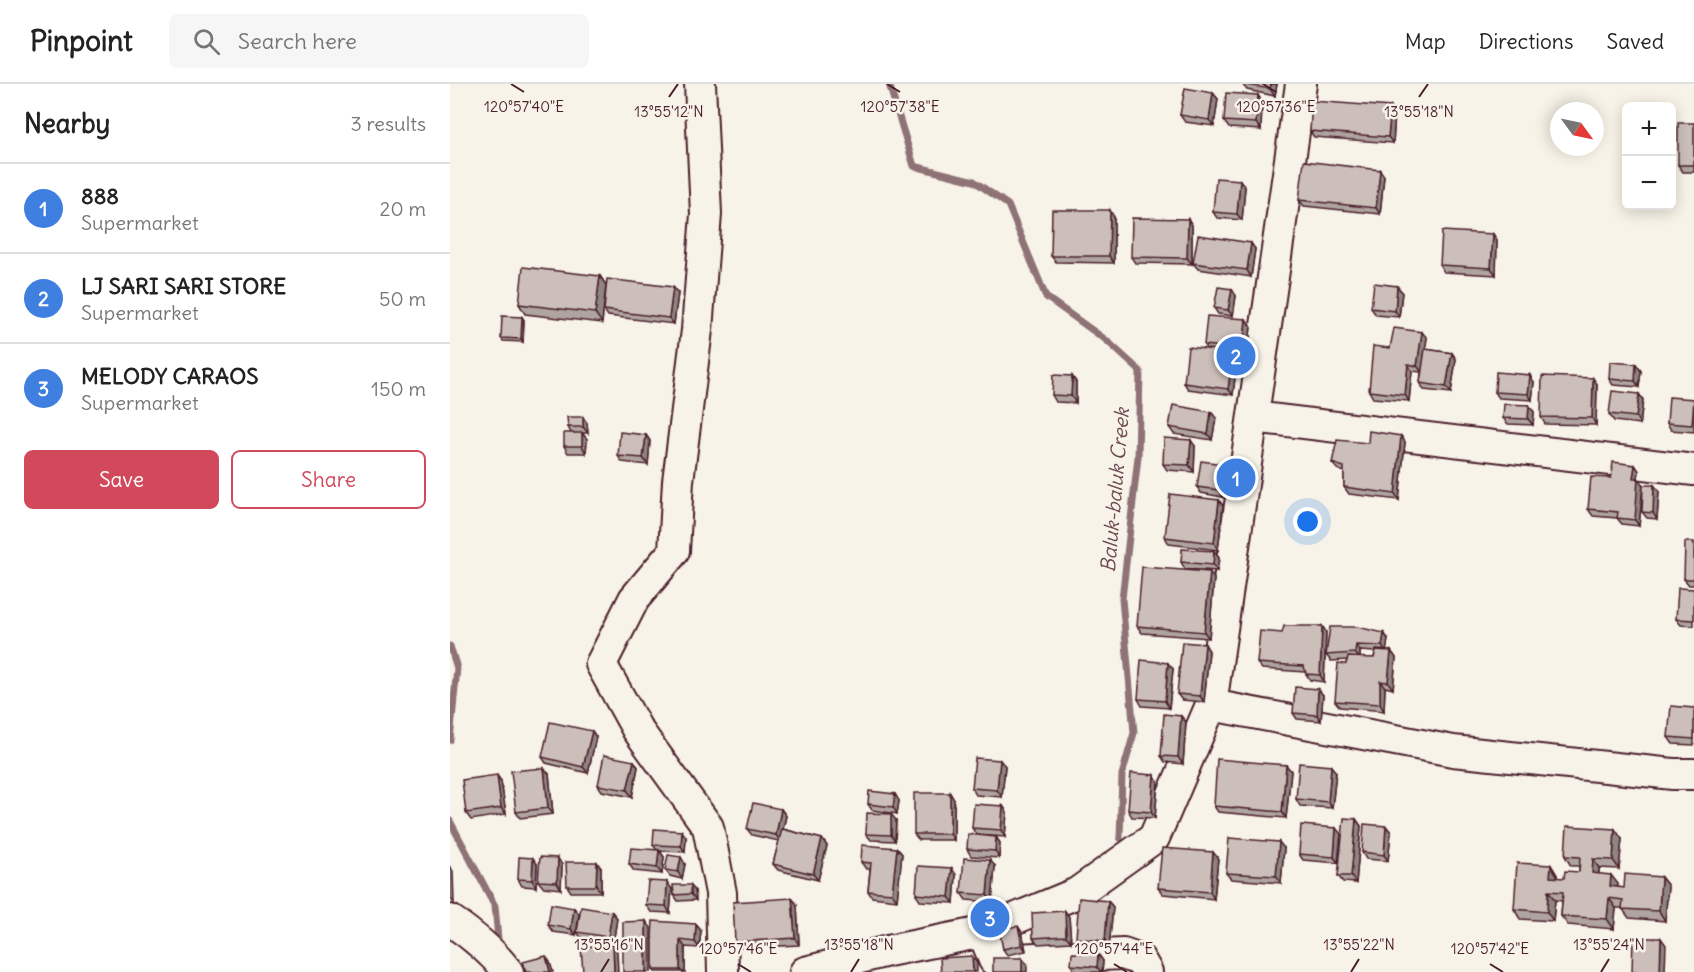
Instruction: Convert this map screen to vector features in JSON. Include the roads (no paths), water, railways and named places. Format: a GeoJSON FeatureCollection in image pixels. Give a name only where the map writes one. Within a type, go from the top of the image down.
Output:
{"type":"FeatureCollection","features":[{"type":"Feature","properties":{"kind":"street"},"geometry":{"type":"LineString","coordinates":[[700,84],[706,214],[697,330],[678,481],[674,551],[634,599],[601,664],[638,729],[708,827],[721,893],[723,972]]}},
{"type":"Feature","properties":{"kind":"street"},"geometry":{"type":"LineString","coordinates":[[805,972],[888,951],[983,932],[1077,893],[1154,838],[1211,705],[1301,84]]}},
{"type":"Feature","properties":{"kind":"street"},"geometry":{"type":"LineString","coordinates":[[1253,417],[1694,470]]}},
{"type":"Feature","properties":{"kind":"street"},"geometry":{"type":"LineString","coordinates":[[1211,705],[1453,751],[1673,774],[1694,774]]}},
{"type":"Feature","properties":{"kind":"street"},"geometry":{"type":"LineString","coordinates":[[450,921],[470,934],[499,960],[508,972]]}},
{"type":"Feature","properties":{"kind":"street"},"geometry":{"type":"LineString","coordinates":[[983,932],[994,960],[1123,954],[1140,960],[1147,972]]}},
{"type":"Feature","properties":{"kind":"waterway","name":"Baluk-baluk Creek"},"geometry":{"type":"LineString","coordinates":[[889,84],[914,166],[974,181],[1008,205],[1046,297],[1106,340],[1140,371],[1138,457],[1122,599],[1134,733],[1122,775],[1120,838]]}},
{"type":"Feature","properties":{"kind":"waterway"},"geometry":{"type":"LineString","coordinates":[[450,646],[457,668],[450,740]]}},
{"type":"Feature","properties":{"kind":"waterway"},"geometry":{"type":"LineString","coordinates":[[450,821],[495,906],[498,939]]}},
{"type":"Feature","properties":{"kind":"place","name":"LJ SARI SARI STORE"},"geometry":{"type":"Point","coordinates":[1236,356]}},
{"type":"Feature","properties":{"kind":"place","name":"888"},"geometry":{"type":"Point","coordinates":[1236,478]}},
{"type":"Feature","properties":{"kind":"place","name":"MELODY CARAOS"},"geometry":{"type":"Point","coordinates":[990,918]}}]}
